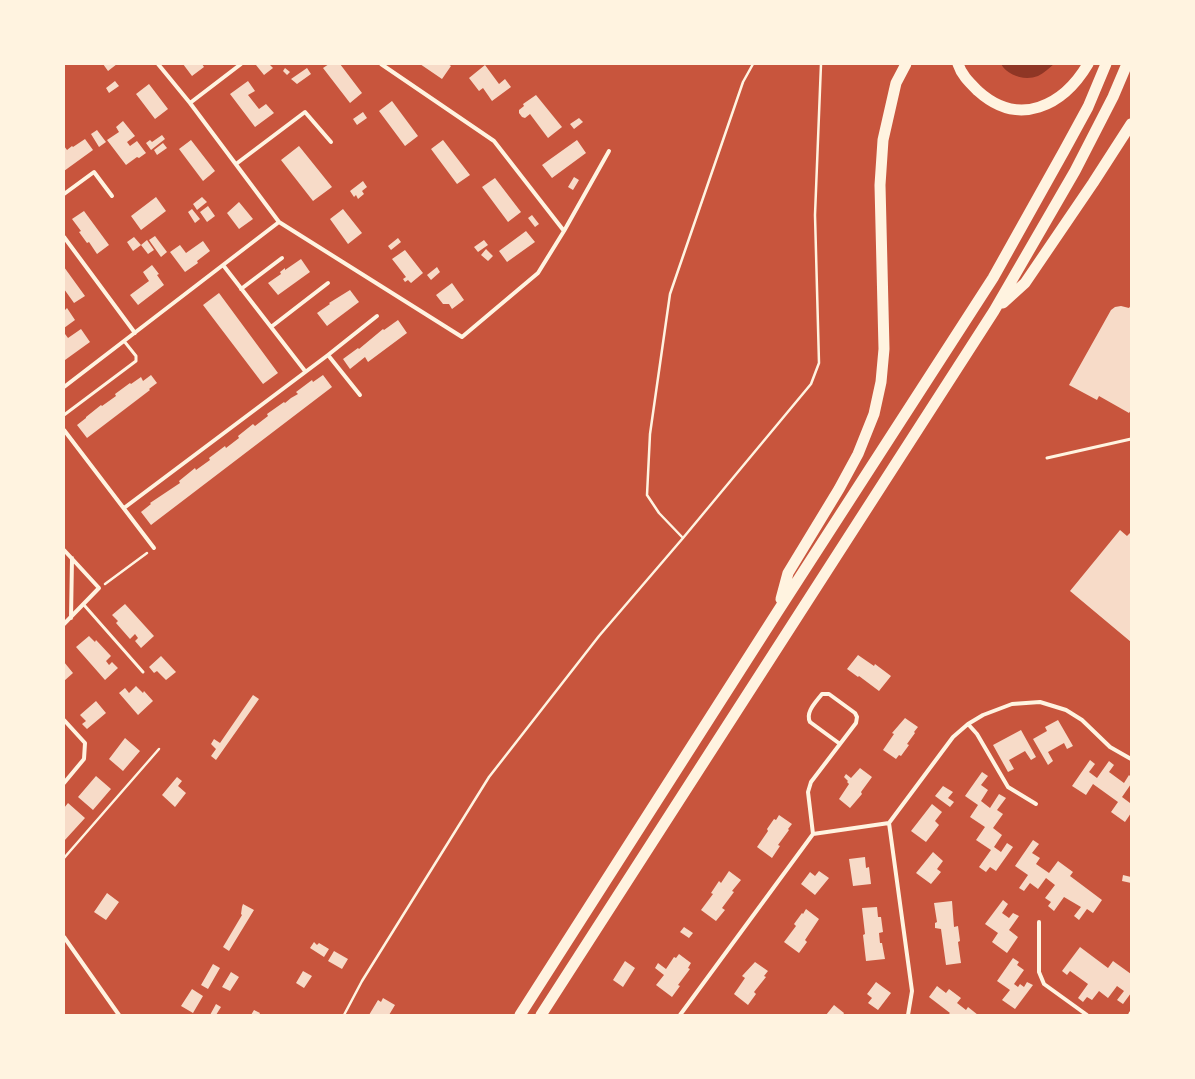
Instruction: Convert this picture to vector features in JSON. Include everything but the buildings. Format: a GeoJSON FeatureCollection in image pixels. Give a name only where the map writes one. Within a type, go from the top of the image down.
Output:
{"type":"FeatureCollection","features":[{"type":"Feature","properties":{"kind":"highway"},"geometry":{"type":"LineString","coordinates":[[778,611],[788,573],[839,489],[854,461],[874,414],[881,382],[884,349],[880,185],[883,140],[896,83],[906,64]]}},
{"type":"Feature","properties":{"kind":"highway"},"geometry":{"type":"LineString","coordinates":[[958,64],[965,79],[987,99],[1001,106],[1016,110],[1033,109],[1047,105],[1064,94],[1080,78],[1088,64]]}},
{"type":"Feature","properties":{"kind":"highway"},"geometry":{"type":"LineString","coordinates":[[520,1015],[993,278],[1088,107],[1106,64]]}},
{"type":"Feature","properties":{"kind":"highway"},"geometry":{"type":"LineString","coordinates":[[541,1015],[994,312],[1075,171],[1112,98],[1127,64]]}},
{"type":"Feature","properties":{"kind":"highway"},"geometry":{"type":"LineString","coordinates":[[994,312],[1025,283],[1131,124]]}},
{"type":"Feature","properties":{"kind":"street"},"geometry":{"type":"LineString","coordinates":[[158,64],[190,103],[279,222],[462,337],[538,273],[609,152]]}},
{"type":"Feature","properties":{"kind":"street"},"geometry":{"type":"LineString","coordinates":[[190,103],[240,64]]}},
{"type":"Feature","properties":{"kind":"street"},"geometry":{"type":"LineString","coordinates":[[381,64],[494,141],[564,231]]}},
{"type":"Feature","properties":{"kind":"street"},"geometry":{"type":"LineString","coordinates":[[236,164],[305,112],[331,142]]}},
{"type":"Feature","properties":{"kind":"street"},"geometry":{"type":"LineString","coordinates":[[64,194],[94,172],[112,196]]}},
{"type":"Feature","properties":{"kind":"street"},"geometry":{"type":"LineString","coordinates":[[64,387],[279,222]]}},
{"type":"Feature","properties":{"kind":"street"},"geometry":{"type":"LineString","coordinates":[[64,237],[135,333]]}},
{"type":"Feature","properties":{"kind":"street"},"geometry":{"type":"LineString","coordinates":[[241,289],[282,258]]}},
{"type":"Feature","properties":{"kind":"street"},"geometry":{"type":"LineString","coordinates":[[223,265],[305,371]]}},
{"type":"Feature","properties":{"kind":"street"},"geometry":{"type":"LineString","coordinates":[[271,327],[328,283]]}},
{"type":"Feature","properties":{"kind":"street"},"geometry":{"type":"LineString","coordinates":[[124,508],[328,355],[377,316]]}},
{"type":"Feature","properties":{"kind":"street"},"geometry":{"type":"LineString","coordinates":[[328,355],[360,395]]}},
{"type":"Feature","properties":{"kind":"street"},"geometry":{"type":"LineString","coordinates":[[64,430],[154,548]]}},
{"type":"Feature","properties":{"kind":"street"},"geometry":{"type":"LineString","coordinates":[[64,550],[100,588],[64,624]]}},
{"type":"Feature","properties":{"kind":"street"},"geometry":{"type":"LineString","coordinates":[[70,618],[72,558]]}},
{"type":"Feature","properties":{"kind":"street"},"geometry":{"type":"LineString","coordinates":[[680,1015],[813,834],[808,792],[811,782],[840,744],[856,723],[857,717],[855,713],[829,694],[822,694],[810,710],[808,717],[810,722],[840,744]]}},
{"type":"Feature","properties":{"kind":"street"},"geometry":{"type":"LineString","coordinates":[[908,1015],[912,991],[889,823],[953,737],[968,724],[983,715],[1012,704],[1040,702],[1066,710],[1082,720],[1110,747],[1131,759]]}},
{"type":"Feature","properties":{"kind":"street"},"geometry":{"type":"LineString","coordinates":[[64,720],[85,743],[84,759],[64,783]]}},
{"type":"Feature","properties":{"kind":"street"},"geometry":{"type":"LineString","coordinates":[[968,724],[977,734],[1008,788],[1036,804]]}},
{"type":"Feature","properties":{"kind":"street"},"geometry":{"type":"LineString","coordinates":[[813,834],[889,823]]}},
{"type":"Feature","properties":{"kind":"street"},"geometry":{"type":"LineString","coordinates":[[1039,922],[1039,972],[1044,984],[1085,1014]]}},
{"type":"Feature","properties":{"kind":"street"},"geometry":{"type":"LineString","coordinates":[[64,937],[119,1015]]}},
{"type":"Feature","properties":{"kind":"lane"},"geometry":{"type":"LineString","coordinates":[[64,416],[136,361],[136,356],[124,341]]}},
{"type":"Feature","properties":{"kind":"lane"},"geometry":{"type":"LineString","coordinates":[[1047,458],[1131,439]]}},
{"type":"Feature","properties":{"kind":"lane"},"geometry":{"type":"LineString","coordinates":[[84,605],[143,672]]}},
{"type":"Feature","properties":{"kind":"path"},"geometry":{"type":"LineString","coordinates":[[683,538],[659,513],[647,495],[650,434],[670,294],[743,82],[752,64]]}},
{"type":"Feature","properties":{"kind":"path"},"geometry":{"type":"LineString","coordinates":[[344,1015],[362,981],[489,777],[600,636],[811,384],[819,363],[815,215],[821,64]]}},
{"type":"Feature","properties":{"kind":"path"},"geometry":{"type":"LineString","coordinates":[[100,588],[154,548]]}},
{"type":"Feature","properties":{"kind":"path"},"geometry":{"type":"LineString","coordinates":[[64,858],[159,749]]}},
{"type":"Feature","properties":{"kind":"shaded area"},"geometry":{"type":"Polygon","coordinates":[[[1001,64],[1054,64],[1038,76],[1022,78],[1008,72],[1001,64]]]}}]}
